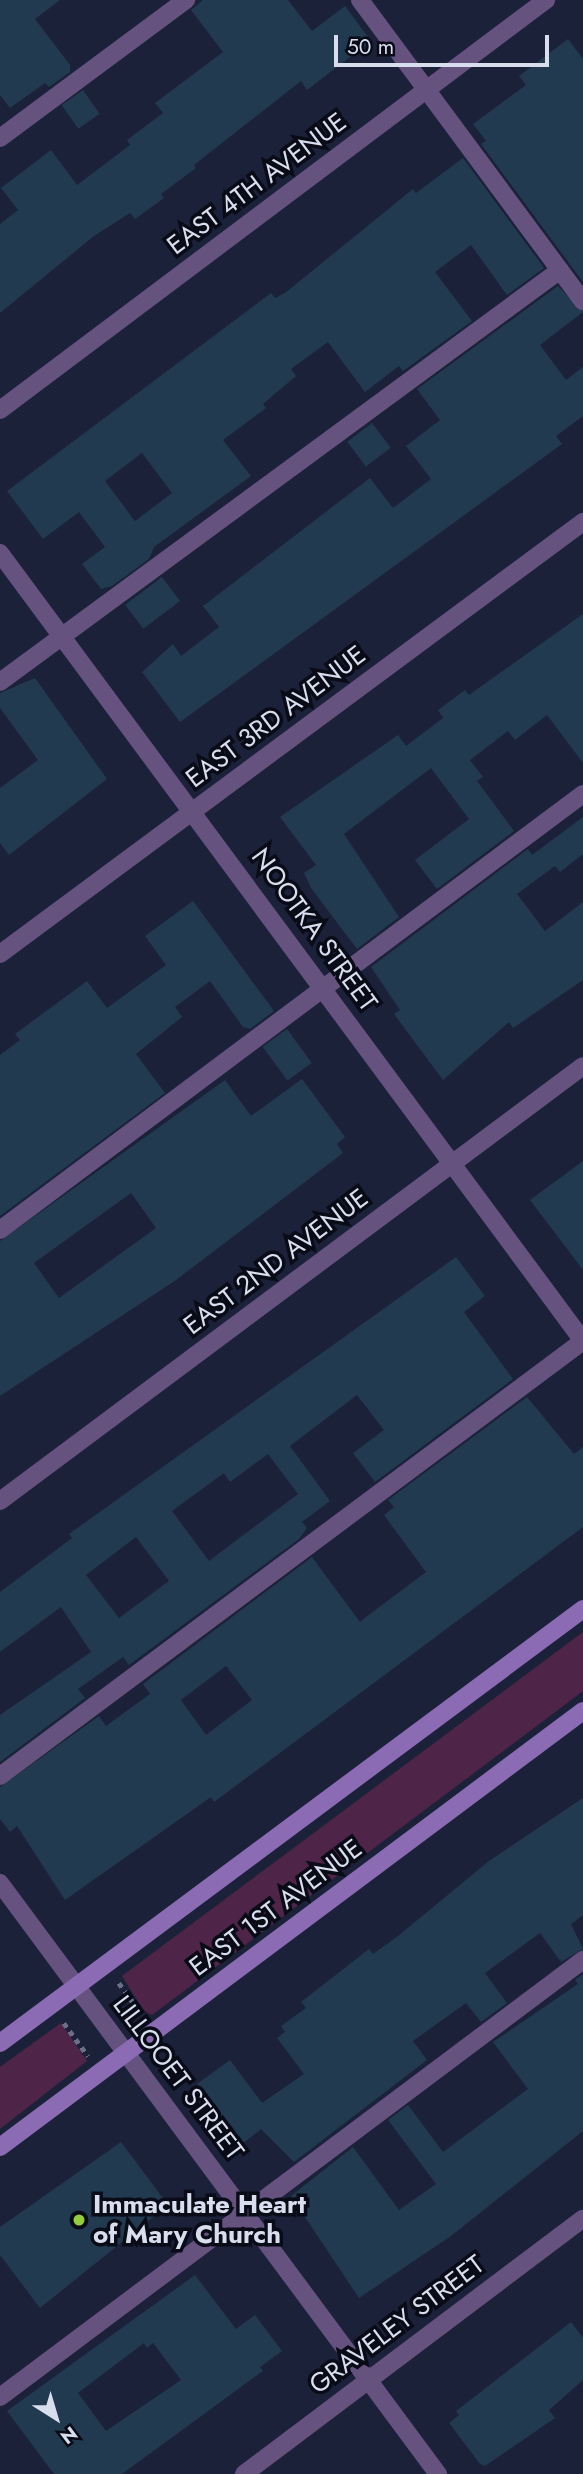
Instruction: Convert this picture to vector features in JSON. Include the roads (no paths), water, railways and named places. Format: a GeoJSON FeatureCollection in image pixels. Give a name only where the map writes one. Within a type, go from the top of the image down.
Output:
{"type":"FeatureCollection","features":[{"type":"Feature","properties":{"kind":"main road"},"geometry":{"type":"LineString","coordinates":[[0,2043],[583,1609]]}},
{"type":"Feature","properties":{"kind":"main road","name":"EAST 1ST AVENUE"},"geometry":{"type":"LineString","coordinates":[[0,2147],[583,1711]]}},
{"type":"Feature","properties":{"kind":"street"},"geometry":{"type":"LineString","coordinates":[[0,138],[186,0]]}},
{"type":"Feature","properties":{"kind":"street"},"geometry":{"type":"LineString","coordinates":[[360,0],[583,301]]}},
{"type":"Feature","properties":{"kind":"street","name":"EAST 4TH AVENUE"},"geometry":{"type":"LineString","coordinates":[[0,410],[547,0]]}},
{"type":"Feature","properties":{"kind":"street"},"geometry":{"type":"LineString","coordinates":[[0,682],[560,270]]}},
{"type":"Feature","properties":{"kind":"street","name":"EAST 3RD AVENUE"},"geometry":{"type":"LineString","coordinates":[[0,954],[583,522]]}},
{"type":"Feature","properties":{"kind":"street","name":"NOOTKA STREET"},"geometry":{"type":"LineString","coordinates":[[0,553],[194,810],[583,1341]]}},
{"type":"Feature","properties":{"kind":"street"},"geometry":{"type":"LineString","coordinates":[[0,1230],[583,793]]}},
{"type":"Feature","properties":{"kind":"street","name":"EAST 2ND AVENUE"},"geometry":{"type":"LineString","coordinates":[[0,1501],[583,1066]]}},
{"type":"Feature","properties":{"kind":"street"},"geometry":{"type":"LineString","coordinates":[[0,1776],[583,1341]]}},
{"type":"Feature","properties":{"kind":"street","name":"LILLOOET STREET"},"geometry":{"type":"LineString","coordinates":[[0,1883],[438,2474]]}},
{"type":"Feature","properties":{"kind":"street"},"geometry":{"type":"LineString","coordinates":[[0,2397],[583,1960]]}},
{"type":"Feature","properties":{"kind":"street","name":"GRAVELEY STREET"},"geometry":{"type":"LineString","coordinates":[[244,2474],[583,2219]]}},
{"type":"Feature","properties":{"kind":"place","name":"Immaculate Heart of Mary Church"},"geometry":{"type":"Point","coordinates":[79,2220]}}]}
